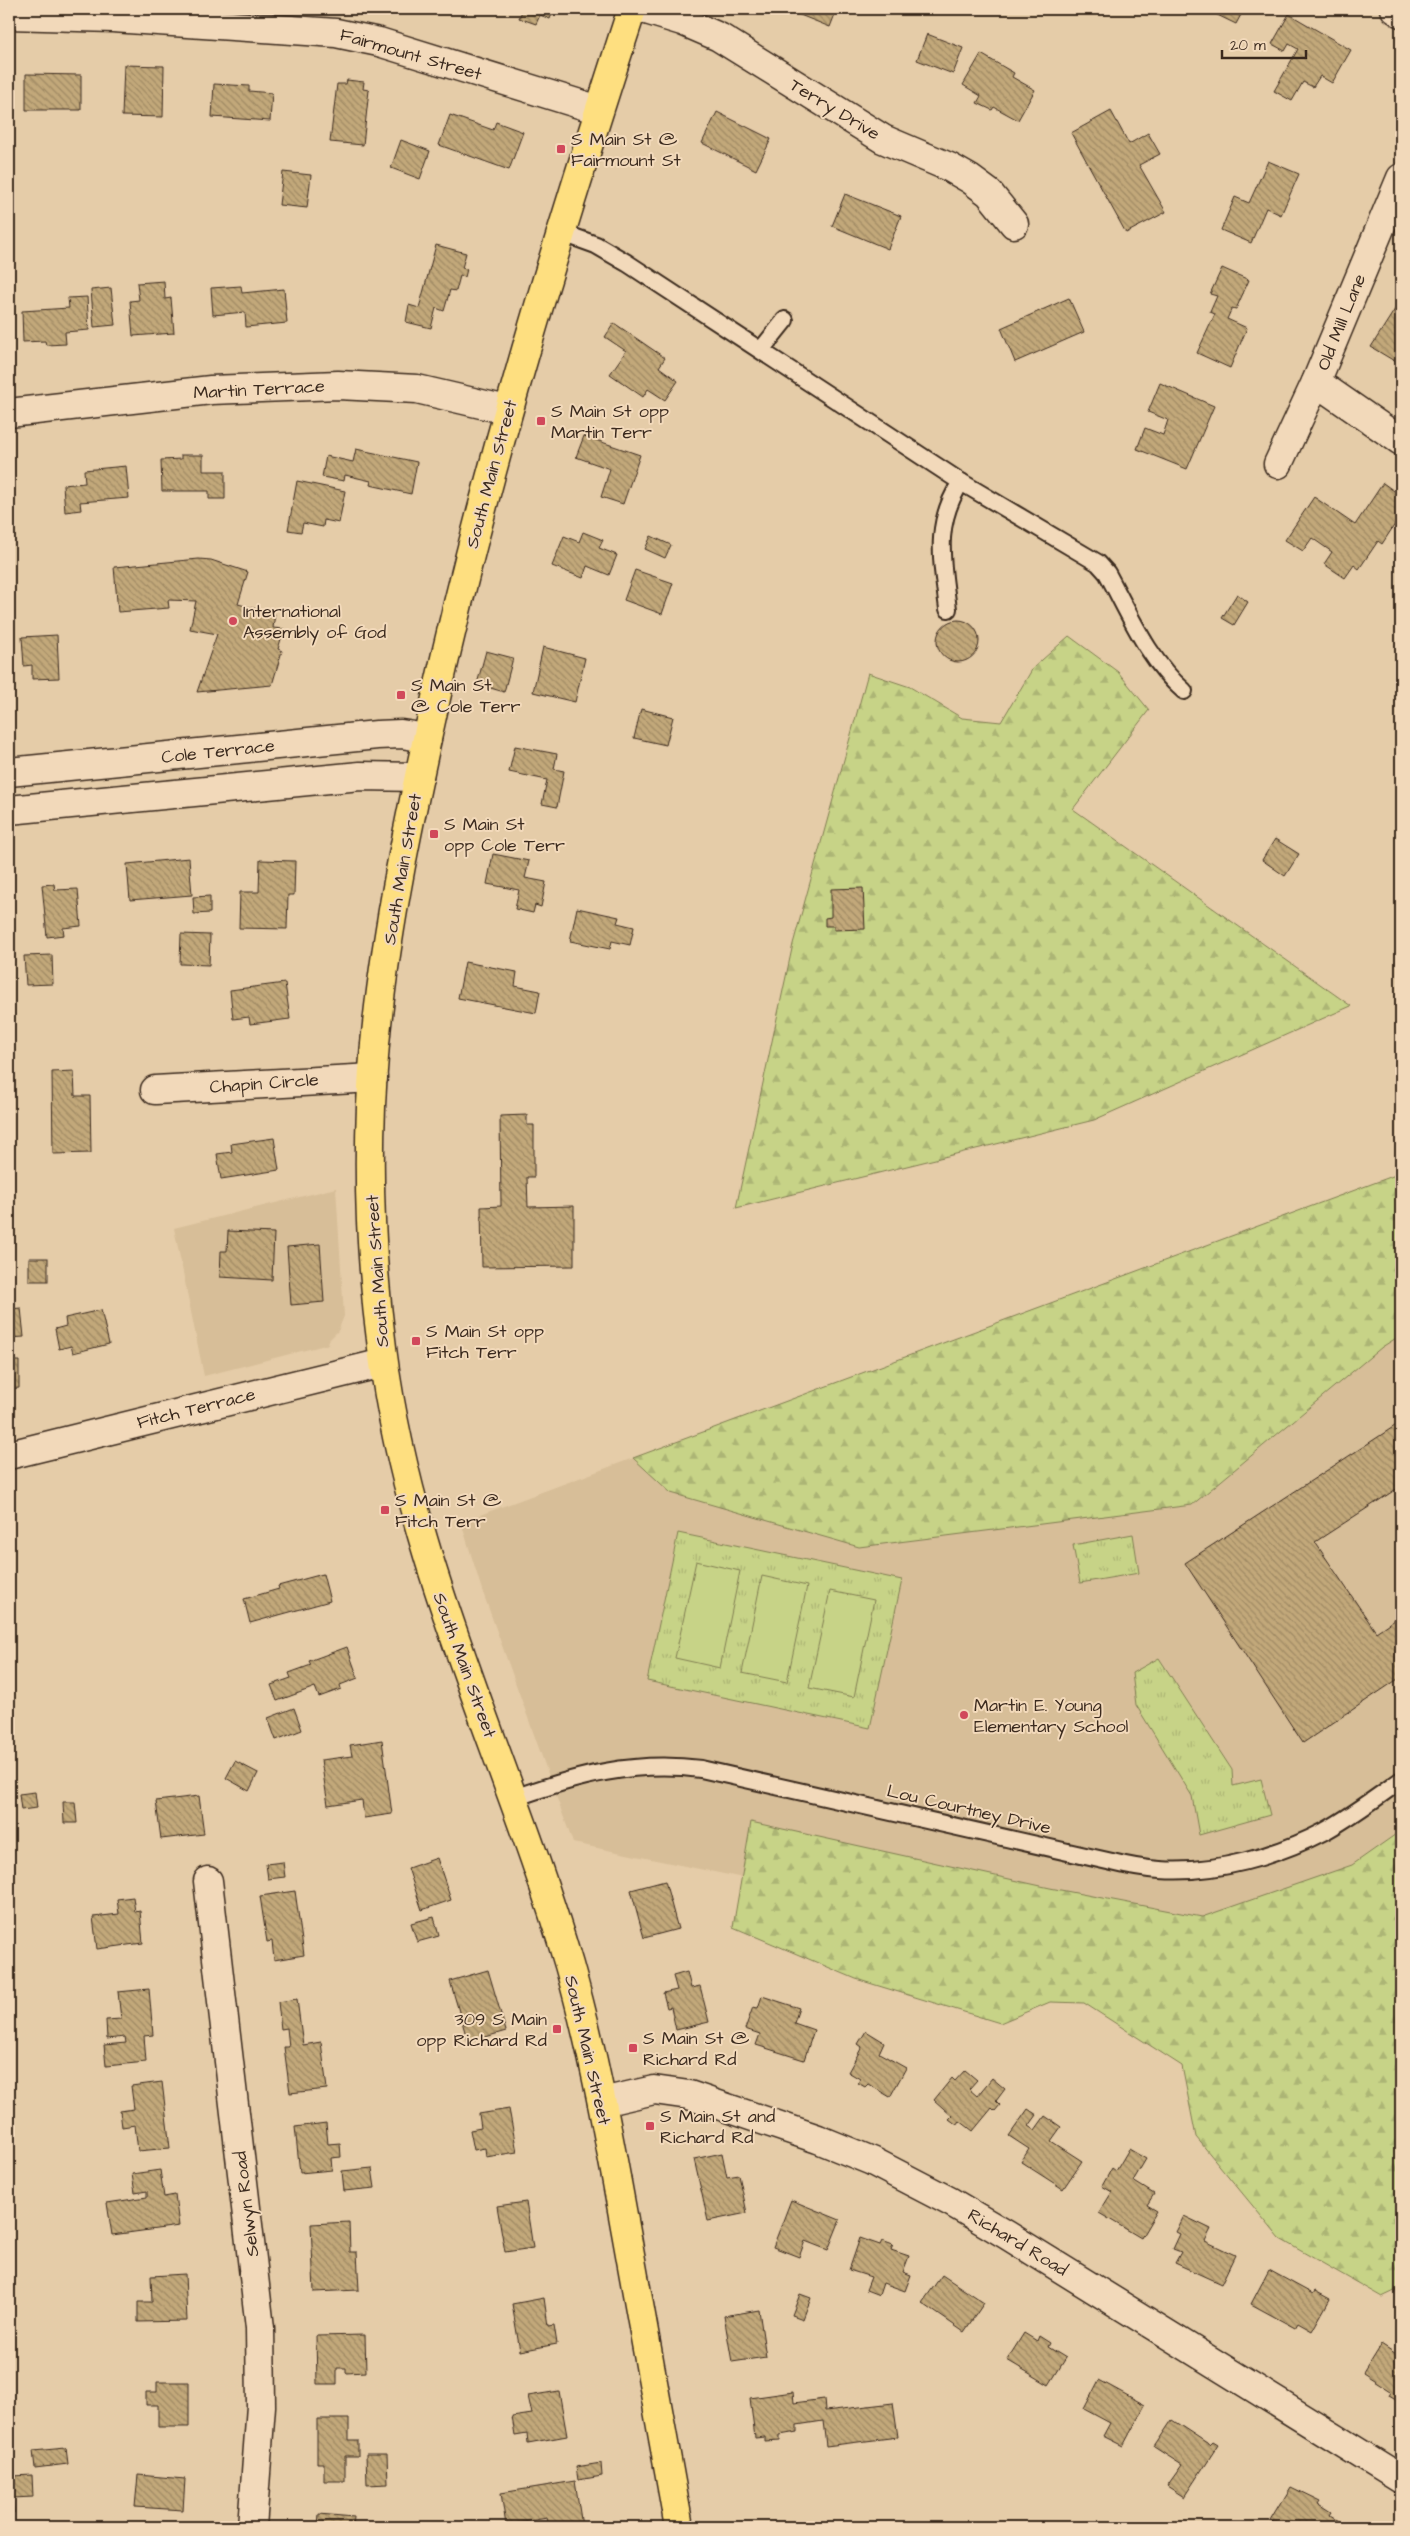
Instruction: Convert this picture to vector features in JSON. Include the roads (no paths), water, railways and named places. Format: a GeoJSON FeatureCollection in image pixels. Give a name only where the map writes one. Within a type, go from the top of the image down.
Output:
{"type":"FeatureCollection","features":[{"type":"Feature","properties":{"kind":"main road","name":"South Main Street"},"geometry":{"type":"LineString","coordinates":[[632,9],[560,232],[507,410],[464,578],[427,738],[387,951],[373,1078],[371,1221],[375,1288],[384,1363],[407,1482],[426,1555],[450,1630],[514,1798],[569,1967],[602,2102],[679,2527]]}},
{"type":"Feature","properties":{"kind":"street","name":"Terry Drive"},"geometry":{"type":"LineString","coordinates":[[643,9],[682,21],[718,37],[883,139],[949,167],[970,179],[989,193],[1014,224]]}},
{"type":"Feature","properties":{"kind":"street"},"geometry":{"type":"LineString","coordinates":[[1395,9],[1401,13]]}},
{"type":"Feature","properties":{"kind":"street","name":"Fairmount Street"},"geometry":{"type":"LineString","coordinates":[[9,15],[123,18],[336,32],[379,42],[599,110]]}},
{"type":"Feature","properties":{"kind":"street","name":"Old Mill Lane"},"geometry":{"type":"LineString","coordinates":[[1278,464],[1316,382],[1401,178]]}},
{"type":"Feature","properties":{"kind":"street"},"geometry":{"type":"LineString","coordinates":[[1316,382],[1401,441]]}},
{"type":"Feature","properties":{"kind":"street","name":"Martin Terrace"},"geometry":{"type":"LineString","coordinates":[[9,413],[211,390],[338,386],[417,389],[507,410]]}},
{"type":"Feature","properties":{"kind":"street","name":"Cole Terrace"},"geometry":{"type":"LineString","coordinates":[[9,772],[389,734],[427,738]]}},
{"type":"Feature","properties":{"kind":"street"},"geometry":{"type":"LineString","coordinates":[[9,810],[360,776],[419,777]]}},
{"type":"Feature","properties":{"kind":"street","name":"Chapin Circle"},"geometry":{"type":"LineString","coordinates":[[155,1090],[373,1078]]}},
{"type":"Feature","properties":{"kind":"street","name":"Fitch Terrace"},"geometry":{"type":"LineString","coordinates":[[9,1454],[384,1363]]}},
{"type":"Feature","properties":{"kind":"street","name":"Selwyn Road"},"geometry":{"type":"LineString","coordinates":[[208,1881],[260,2328],[261,2406],[252,2527]]}},
{"type":"Feature","properties":{"kind":"street","name":"Richard Road"},"geometry":{"type":"LineString","coordinates":[[602,2102],[654,2090],[689,2095],[818,2139],[872,2161],[944,2198],[1007,2235],[1401,2479]]}},
{"type":"Feature","properties":{"kind":"lane"},"geometry":{"type":"LineString","coordinates":[[560,232],[596,245],[610,253],[962,482],[1098,563],[1107,573],[1154,658],[1184,691]]}},
{"type":"Feature","properties":{"kind":"lane"},"geometry":{"type":"LineString","coordinates":[[761,350],[786,320]]}},
{"type":"Feature","properties":{"kind":"lane"},"geometry":{"type":"LineString","coordinates":[[948,609],[942,563],[942,530],[948,505],[962,482]]}},
{"type":"Feature","properties":{"kind":"lane","name":"Lou Courtney Drive"},"geometry":{"type":"LineString","coordinates":[[514,1798],[559,1782],[604,1771],[655,1765],[679,1766],[701,1769],[1112,1862],[1160,1870],[1183,1870],[1232,1864],[1302,1841],[1346,1818],[1401,1780]]}},
{"type":"Feature","properties":{"kind":"place","name":"S Main St @ Fairmount St"},"geometry":{"type":"Point","coordinates":[561,149]}},
{"type":"Feature","properties":{"kind":"place","name":"S Main St opp Martin Terr"},"geometry":{"type":"Point","coordinates":[541,421]}},
{"type":"Feature","properties":{"kind":"place","name":"International Assembly of God"},"geometry":{"type":"Point","coordinates":[233,621]}},
{"type":"Feature","properties":{"kind":"place","name":"S Main St @ Cole Terr"},"geometry":{"type":"Point","coordinates":[401,695]}},
{"type":"Feature","properties":{"kind":"place","name":"S Main St opp Cole Terr"},"geometry":{"type":"Point","coordinates":[434,834]}},
{"type":"Feature","properties":{"kind":"place","name":"S Main St opp Fitch Terr"},"geometry":{"type":"Point","coordinates":[416,1341]}},
{"type":"Feature","properties":{"kind":"place","name":"S Main St @ Fitch Terr"},"geometry":{"type":"Point","coordinates":[385,1510]}},
{"type":"Feature","properties":{"kind":"place","name":"Martin E. Young Elementary School"},"geometry":{"type":"Point","coordinates":[964,1715]}},
{"type":"Feature","properties":{"kind":"place","name":"309 S Main opp Richard Rd"},"geometry":{"type":"Point","coordinates":[557,2029]}},
{"type":"Feature","properties":{"kind":"place","name":"S Main St @ Richard Rd"},"geometry":{"type":"Point","coordinates":[633,2048]}},
{"type":"Feature","properties":{"kind":"place","name":"S Main St and Richard Rd"},"geometry":{"type":"Point","coordinates":[650,2126]}}]}
